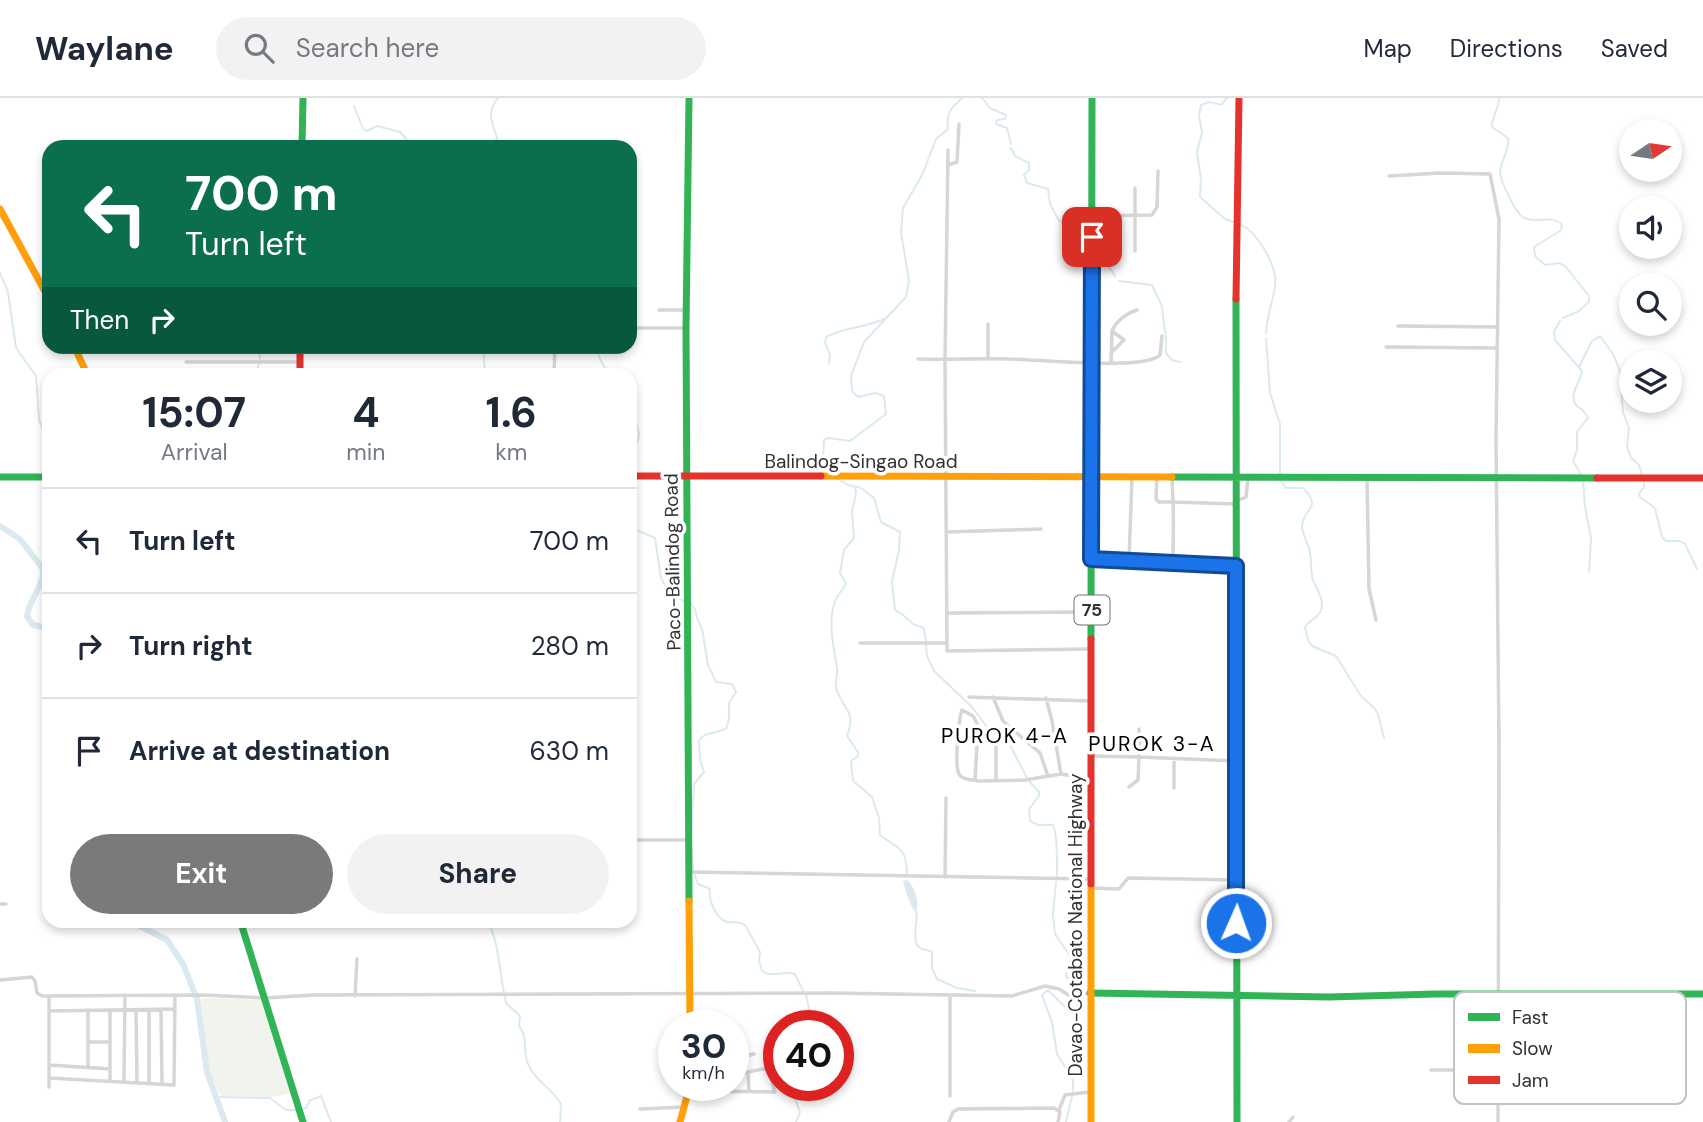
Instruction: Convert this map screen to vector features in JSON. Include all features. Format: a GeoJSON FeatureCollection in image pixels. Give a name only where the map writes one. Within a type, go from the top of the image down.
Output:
{"type":"FeatureCollection","features":[{"type":"Feature","properties":{"kind":"main road"},"geometry":{"type":"LineString","coordinates":[[302,140],[303,98]]}},
{"type":"Feature","properties":{"kind":"main road","name":"Paco-Balindog Road"},"geometry":{"type":"LineString","coordinates":[[689,98],[686,475],[690,1010]]}},
{"type":"Feature","properties":{"kind":"main road","name":"Davao-Cotabato National Highway"},"geometry":{"type":"LineString","coordinates":[[1091,1122],[1093,98]]}},
{"type":"Feature","properties":{"kind":"main road"},"geometry":{"type":"LineString","coordinates":[[1237,1122],[1236,274],[1239,98]]}},
{"type":"Feature","properties":{"kind":"main road"},"geometry":{"type":"LineString","coordinates":[[0,209],[42,286]]}},
{"type":"Feature","properties":{"kind":"main road"},"geometry":{"type":"LineString","coordinates":[[300,354],[300,368]]}},
{"type":"Feature","properties":{"kind":"main road","name":"Balindog-Singao Road"},"geometry":{"type":"LineString","coordinates":[[637,476],[1703,478]]}},
{"type":"Feature","properties":{"kind":"main road"},"geometry":{"type":"LineString","coordinates":[[0,477],[42,477]]}},
{"type":"Feature","properties":{"kind":"main road"},"geometry":{"type":"LineString","coordinates":[[243,928],[303,1122]]}},
{"type":"Feature","properties":{"kind":"main road"},"geometry":{"type":"LineString","coordinates":[[1090,993],[1329,997],[1454,995]]}},
{"type":"Feature","properties":{"kind":"main road"},"geometry":{"type":"LineString","coordinates":[[680,1122],[687,1101]]}},
{"type":"Feature","properties":{"kind":"street"},"geometry":{"type":"LineString","coordinates":[[948,165],[957,162],[959,124]]}},
{"type":"Feature","properties":{"kind":"street"},"geometry":{"type":"LineString","coordinates":[[948,150],[945,360],[947,651],[1091,649]]}},
{"type":"Feature","properties":{"kind":"street"},"geometry":{"type":"LineString","coordinates":[[1092,216],[1149,216],[1156,211],[1158,171]]}},
{"type":"Feature","properties":{"kind":"street"},"geometry":{"type":"LineString","coordinates":[[1389,176],[1491,174],[1499,213],[1498,992]]}},
{"type":"Feature","properties":{"kind":"street"},"geometry":{"type":"LineString","coordinates":[[1135,188],[1135,251]]}},
{"type":"Feature","properties":{"kind":"street"},"geometry":{"type":"LineString","coordinates":[[659,310],[686,310]]}},
{"type":"Feature","properties":{"kind":"street"},"geometry":{"type":"LineString","coordinates":[[1111,363],[1112,331],[1126,314],[1137,310]]}},
{"type":"Feature","properties":{"kind":"street"},"geometry":{"type":"LineString","coordinates":[[988,324],[988,359]]}},
{"type":"Feature","properties":{"kind":"street"},"geometry":{"type":"LineString","coordinates":[[1398,326],[1497,327]]}},
{"type":"Feature","properties":{"kind":"street"},"geometry":{"type":"LineString","coordinates":[[637,328],[686,328]]}},
{"type":"Feature","properties":{"kind":"street"},"geometry":{"type":"LineString","coordinates":[[1111,352],[1125,340],[1112,331]]}},
{"type":"Feature","properties":{"kind":"street"},"geometry":{"type":"LineString","coordinates":[[918,359],[1111,363],[1156,359],[1162,350],[1162,336]]}},
{"type":"Feature","properties":{"kind":"street"},"geometry":{"type":"LineString","coordinates":[[1386,348],[1497,348]]}},
{"type":"Feature","properties":{"kind":"street"},"geometry":{"type":"LineString","coordinates":[[186,362],[300,362]]}},
{"type":"Feature","properties":{"kind":"street"},"geometry":{"type":"LineString","coordinates":[[1129,561],[1132,476]]}},
{"type":"Feature","properties":{"kind":"street"},"geometry":{"type":"LineString","coordinates":[[1157,477],[1157,502],[1236,502],[1246,497],[1248,478]]}},
{"type":"Feature","properties":{"kind":"street"},"geometry":{"type":"LineString","coordinates":[[1172,477],[1175,538],[1172,546],[1173,563]]}},
{"type":"Feature","properties":{"kind":"street"},"geometry":{"type":"LineString","coordinates":[[1367,478],[1369,589],[1376,620]]}},
{"type":"Feature","properties":{"kind":"street"},"geometry":{"type":"LineString","coordinates":[[946,532],[1041,529]]}},
{"type":"Feature","properties":{"kind":"street"},"geometry":{"type":"LineString","coordinates":[[1091,559],[1236,566]]}},
{"type":"Feature","properties":{"kind":"street"},"geometry":{"type":"LineString","coordinates":[[947,613],[1092,612]]}},
{"type":"Feature","properties":{"kind":"street"},"geometry":{"type":"LineString","coordinates":[[860,643],[947,643]]}},
{"type":"Feature","properties":{"kind":"street"},"geometry":{"type":"LineString","coordinates":[[969,697],[1091,701]]}},
{"type":"Feature","properties":{"kind":"street"},"geometry":{"type":"LineString","coordinates":[[993,697],[1003,721],[1040,753],[1048,776]]}},
{"type":"Feature","properties":{"kind":"street"},"geometry":{"type":"LineString","coordinates":[[1046,698],[1061,774]]}},
{"type":"Feature","properties":{"kind":"street"},"geometry":{"type":"LineString","coordinates":[[975,780],[978,725],[973,716],[961,710],[958,772],[961,777],[975,780],[1029,780],[1061,774],[1091,779]]}},
{"type":"Feature","properties":{"kind":"street"},"geometry":{"type":"LineString","coordinates":[[1129,787],[1138,780],[1139,729]]}},
{"type":"Feature","properties":{"kind":"street"},"geometry":{"type":"LineString","coordinates":[[996,746],[996,780]]}},
{"type":"Feature","properties":{"kind":"street"},"geometry":{"type":"LineString","coordinates":[[1091,756],[1236,761]]}},
{"type":"Feature","properties":{"kind":"street"},"geometry":{"type":"LineString","coordinates":[[1174,758],[1174,788]]}},
{"type":"Feature","properties":{"kind":"street"},"geometry":{"type":"LineString","coordinates":[[945,878],[946,798]]}},
{"type":"Feature","properties":{"kind":"street"},"geometry":{"type":"LineString","coordinates":[[637,840],[690,840]]}},
{"type":"Feature","properties":{"kind":"street"},"geometry":{"type":"LineString","coordinates":[[690,872],[1090,879]]}},
{"type":"Feature","properties":{"kind":"street"},"geometry":{"type":"LineString","coordinates":[[1090,888],[1119,889],[1128,878],[1237,880]]}},
{"type":"Feature","properties":{"kind":"street"},"geometry":{"type":"LineString","coordinates":[[0,904],[6,904]]}},
{"type":"Feature","properties":{"kind":"street"},"geometry":{"type":"LineString","coordinates":[[355,996],[357,959]]}},
{"type":"Feature","properties":{"kind":"street"},"geometry":{"type":"LineString","coordinates":[[0,980],[32,977],[38,995],[49,996],[1012,996],[1042,986],[1054,987],[1070,996],[1090,993]]}},
{"type":"Feature","properties":{"kind":"street"},"geometry":{"type":"LineString","coordinates":[[124,1082],[125,995]]}},
{"type":"Feature","properties":{"kind":"street"},"geometry":{"type":"LineString","coordinates":[[49,1078],[174,1085],[175,995]]}},
{"type":"Feature","properties":{"kind":"street"},"geometry":{"type":"LineString","coordinates":[[950,995],[950,1096]]}},
{"type":"Feature","properties":{"kind":"street"},"geometry":{"type":"LineString","coordinates":[[49,996],[49,1087]]}},
{"type":"Feature","properties":{"kind":"street"},"geometry":{"type":"LineString","coordinates":[[162,1009],[162,1084]]}},
{"type":"Feature","properties":{"kind":"street"},"geometry":{"type":"LineString","coordinates":[[49,1011],[175,1009]]}},
{"type":"Feature","properties":{"kind":"street"},"geometry":{"type":"LineString","coordinates":[[88,1010],[88,1067]]}},
{"type":"Feature","properties":{"kind":"street"},"geometry":{"type":"LineString","coordinates":[[110,1010],[110,1081]]}},
{"type":"Feature","properties":{"kind":"street"},"geometry":{"type":"LineString","coordinates":[[136,1010],[136,1083]]}},
{"type":"Feature","properties":{"kind":"street"},"geometry":{"type":"LineString","coordinates":[[149,1010],[149,1084]]}},
{"type":"Feature","properties":{"kind":"street"},"geometry":{"type":"LineString","coordinates":[[88,1042],[110,1042]]}},
{"type":"Feature","properties":{"kind":"street"},"geometry":{"type":"LineString","coordinates":[[749,1055],[754,1054]]}},
{"type":"Feature","properties":{"kind":"street"},"geometry":{"type":"LineString","coordinates":[[49,1065],[110,1069]]}},
{"type":"Feature","properties":{"kind":"street"},"geometry":{"type":"LineString","coordinates":[[749,1072],[768,1069],[775,1092],[749,1092]]}},
{"type":"Feature","properties":{"kind":"street"},"geometry":{"type":"LineString","coordinates":[[1431,1070],[1454,1070]]}},
{"type":"Feature","properties":{"kind":"street"},"geometry":{"type":"LineString","coordinates":[[1058,1122],[1065,1095],[1090,1092]]}},
{"type":"Feature","properties":{"kind":"street"},"geometry":{"type":"LineString","coordinates":[[1498,1104],[1498,1122]]}},
{"type":"Feature","properties":{"kind":"street"},"geometry":{"type":"LineString","coordinates":[[640,1108],[685,1107]]}},
{"type":"Feature","properties":{"kind":"street"},"geometry":{"type":"LineString","coordinates":[[949,1122],[953,1112],[958,1109],[1059,1110]]}},
{"type":"Feature","properties":{"kind":"street"},"geometry":{"type":"LineString","coordinates":[[1289,1122],[1293,1117]]}},
{"type":"Feature","properties":{"kind":"shaded area"},"geometry":{"type":"Polygon","coordinates":[[[907,880],[916,895],[916,912],[903,881],[907,880]]]}},
{"type":"Feature","properties":{"kind":"shaded area"},"geometry":{"type":"Polygon","coordinates":[[[200,999],[261,1000],[290,1093],[270,1097],[222,1096],[212,1077],[206,1050],[200,999]]]}},
{"type":"Feature","properties":{"kind":"waterway"},"geometry":{"type":"LineString","coordinates":[[496,140],[491,113],[498,98]]}},
{"type":"Feature","properties":{"kind":"waterway"},"geometry":{"type":"LineString","coordinates":[[833,474],[823,461],[824,440],[828,438],[850,441],[886,414],[884,396],[876,393],[858,397],[852,391],[851,376],[864,342],[906,297],[909,281],[901,232],[903,208],[923,173],[936,139],[948,129],[950,112],[962,98]]}},
{"type":"Feature","properties":{"kind":"waterway"},"geometry":{"type":"LineString","coordinates":[[982,98],[990,108],[1006,115],[1005,119],[997,120],[996,124],[1007,128],[1011,144]]}},
{"type":"Feature","properties":{"kind":"waterway"},"geometry":{"type":"LineString","coordinates":[[1227,98],[1221,105],[1209,102],[1201,105],[1199,115],[1202,133],[1197,152],[1201,180],[1200,197],[1225,219],[1233,222]]}},
{"type":"Feature","properties":{"kind":"waterway"},"geometry":{"type":"LineString","coordinates":[[1499,98],[1492,127],[1508,138],[1500,170],[1509,196],[1524,218],[1561,223],[1560,231],[1534,247],[1535,256],[1545,265],[1559,263],[1565,266],[1589,296],[1589,302],[1579,311],[1563,318]]}},
{"type":"Feature","properties":{"kind":"waterway"},"geometry":{"type":"LineString","coordinates":[[354,106],[363,129],[367,131],[377,126],[400,132],[407,140]]}},
{"type":"Feature","properties":{"kind":"waterway"},"geometry":{"type":"LineString","coordinates":[[1011,148],[1015,156],[1029,163],[1029,170],[1024,175],[1027,183],[1048,189],[1050,204],[1058,219],[1074,234],[1087,255]]}},
{"type":"Feature","properties":{"kind":"waterway"},"geometry":{"type":"LineString","coordinates":[[1239,224],[1258,240],[1274,271],[1275,290],[1266,333]]}},
{"type":"Feature","properties":{"kind":"waterway"},"geometry":{"type":"LineString","coordinates":[[1097,257],[1105,261],[1115,276]]}},
{"type":"Feature","properties":{"kind":"waterway"},"geometry":{"type":"LineString","coordinates":[[0,273],[8,292],[16,348],[36,376],[39,420],[42,427]]}},
{"type":"Feature","properties":{"kind":"waterway"},"geometry":{"type":"LineString","coordinates":[[1119,281],[1152,285],[1162,306],[1165,333]]}},
{"type":"Feature","properties":{"kind":"waterway"},"geometry":{"type":"LineString","coordinates":[[829,364],[826,337],[884,319]]}},
{"type":"Feature","properties":{"kind":"waterway"},"geometry":{"type":"LineString","coordinates":[[1560,321],[1554,332],[1555,340],[1582,371],[1573,397],[1576,405],[1588,418],[1577,432],[1577,450],[1573,461],[1582,476]]}},
{"type":"Feature","properties":{"kind":"waterway"},"geometry":{"type":"LineString","coordinates":[[1166,335],[1166,353],[1172,360],[1180,362]]}},
{"type":"Feature","properties":{"kind":"waterway"},"geometry":{"type":"LineString","coordinates":[[1579,367],[1592,341],[1600,336],[1613,354],[1620,371],[1623,412],[1629,428],[1627,447],[1642,475]]}},
{"type":"Feature","properties":{"kind":"waterway"},"geometry":{"type":"LineString","coordinates":[[1266,338],[1270,393],[1280,424],[1280,475]]}},
{"type":"Feature","properties":{"kind":"waterway"},"geometry":{"type":"LineString","coordinates":[[259,354],[260,359]]}},
{"type":"Feature","properties":{"kind":"waterway"},"geometry":{"type":"LineString","coordinates":[[484,354],[485,368]]}},
{"type":"Feature","properties":{"kind":"waterway"},"geometry":{"type":"LineString","coordinates":[[598,354],[605,368]]}},
{"type":"Feature","properties":{"kind":"waterway"},"geometry":{"type":"LineString","coordinates":[[257,368],[259,364]]}},
{"type":"Feature","properties":{"kind":"waterway"},"geometry":{"type":"LineString","coordinates":[[637,427],[637,442]]}},
{"type":"Feature","properties":{"kind":"waterway"},"geometry":{"type":"LineString","coordinates":[[837,478],[848,485],[861,488],[874,498],[881,522],[900,532],[892,581],[895,610],[913,624],[924,628],[926,642]]}},
{"type":"Feature","properties":{"kind":"waterway"},"geometry":{"type":"LineString","coordinates":[[1583,480],[1591,538],[1589,572]]}},
{"type":"Feature","properties":{"kind":"waterway"},"geometry":{"type":"LineString","coordinates":[[1281,481],[1286,488],[1303,488],[1312,500],[1302,529],[1311,556],[1312,577],[1322,607],[1319,614],[1305,627],[1308,640],[1312,646],[1336,656],[1361,696],[1378,714],[1384,738]]}},
{"type":"Feature","properties":{"kind":"waterway"},"geometry":{"type":"LineString","coordinates":[[1644,481],[1644,487],[1639,494],[1655,508],[1662,537],[1666,541],[1680,541],[1685,544],[1697,569]]}},
{"type":"Feature","properties":{"kind":"waterway"},"geometry":{"type":"LineString","coordinates":[[855,487],[852,511],[854,538],[844,550],[840,573],[846,583],[837,597],[832,614],[836,688],[850,716],[847,736],[858,752],[858,756],[851,761],[853,781],[872,797],[879,818],[880,835],[903,853],[907,874]]}},
{"type":"Feature","properties":{"kind":"waterway"},"geometry":{"type":"LineString","coordinates":[[0,526],[20,539],[42,568]]}},
{"type":"Feature","properties":{"kind":"waterway"},"geometry":{"type":"LineString","coordinates":[[637,530],[655,538],[661,578],[686,604]]}},
{"type":"Feature","properties":{"kind":"waterway"},"geometry":{"type":"LineString","coordinates":[[42,581],[27,616],[33,625],[42,627]]}},
{"type":"Feature","properties":{"kind":"waterway"},"geometry":{"type":"LineString","coordinates":[[691,604],[702,629],[708,665],[716,682],[732,684],[736,692],[729,703],[726,729],[705,735],[699,740],[704,772],[694,784],[691,838],[693,870]]}},
{"type":"Feature","properties":{"kind":"waterway"},"geometry":{"type":"LineString","coordinates":[[926,645],[927,656],[934,671],[972,707],[987,727],[1010,745],[1027,778]]}},
{"type":"Feature","properties":{"kind":"waterway"},"geometry":{"type":"LineString","coordinates":[[1029,781],[1039,792],[1029,809],[1030,821],[1038,825],[1053,825],[1055,830],[1057,876]]}},
{"type":"Feature","properties":{"kind":"waterway"},"geometry":{"type":"LineString","coordinates":[[694,873],[698,884],[710,889],[712,903],[720,917],[728,922],[745,925],[760,952],[762,971],[770,974],[795,974],[803,991]]}},
{"type":"Feature","properties":{"kind":"waterway"},"geometry":{"type":"LineString","coordinates":[[1056,882],[1053,914],[1055,934],[1072,959],[1066,975],[1076,993]]}},
{"type":"Feature","properties":{"kind":"waterway"},"geometry":{"type":"LineString","coordinates":[[916,911],[917,945],[932,952],[932,968],[937,979],[957,988],[975,991]]}},
{"type":"Feature","properties":{"kind":"waterway"},"geometry":{"type":"LineString","coordinates":[[144,928],[167,940],[183,964],[197,999],[207,1072],[225,1122]]}},
{"type":"Feature","properties":{"kind":"waterway"},"geometry":{"type":"LineString","coordinates":[[491,928],[504,993]]}},
{"type":"Feature","properties":{"kind":"waterway"},"geometry":{"type":"LineString","coordinates":[[1073,1091],[1073,1080],[1057,1054],[1052,1022],[1042,995],[1048,990],[1071,1013],[1077,1011],[1077,998]]}},
{"type":"Feature","properties":{"kind":"waterway"},"geometry":{"type":"LineString","coordinates":[[806,995],[809,1010]]}},
{"type":"Feature","properties":{"kind":"waterway"},"geometry":{"type":"LineString","coordinates":[[505,997],[506,1003],[520,1016],[519,1026],[524,1035],[526,1059],[531,1070],[561,1104],[560,1122]]}},
{"type":"Feature","properties":{"kind":"waterway"},"geometry":{"type":"LineString","coordinates":[[303,1109],[309,1101],[321,1096],[331,1122]]}},
{"type":"Feature","properties":{"kind":"waterway"},"geometry":{"type":"LineString","coordinates":[[1066,1122],[1072,1096]]}},
{"type":"Feature","properties":{"kind":"waterway"},"geometry":{"type":"LineString","coordinates":[[216,1097],[270,1098],[286,1110],[296,1110]]}},
{"type":"Feature","properties":{"kind":"waterway"},"geometry":{"type":"LineString","coordinates":[[796,1101],[800,1112],[796,1122]]}},
{"type":"Feature","properties":{"kind":"traffic: fast"},"geometry":{"type":"LineString","coordinates":[[302,140],[303,98]]}},
{"type":"Feature","properties":{"kind":"traffic: fast"},"geometry":{"type":"LineString","coordinates":[[689,98],[686,328],[689,901]]}},
{"type":"Feature","properties":{"kind":"traffic: fast"},"geometry":{"type":"LineString","coordinates":[[1091,639],[1092,98]]}},
{"type":"Feature","properties":{"kind":"traffic: fast"},"geometry":{"type":"LineString","coordinates":[[1236,299],[1237,1122]]}},
{"type":"Feature","properties":{"kind":"traffic: fast"},"geometry":{"type":"LineString","coordinates":[[0,477],[42,477]]}},
{"type":"Feature","properties":{"kind":"traffic: fast"},"geometry":{"type":"LineString","coordinates":[[1172,477],[1597,478]]}},
{"type":"Feature","properties":{"kind":"traffic: fast"},"geometry":{"type":"LineString","coordinates":[[242,928],[303,1122]]}},
{"type":"Feature","properties":{"kind":"traffic: fast"},"geometry":{"type":"LineString","coordinates":[[1090,993],[1329,997],[1454,994]]}},
{"type":"Feature","properties":{"kind":"traffic: fast"},"geometry":{"type":"LineString","coordinates":[[1686,994],[1703,994]]}},
{"type":"Feature","properties":{"kind":"traffic: slow"},"geometry":{"type":"LineString","coordinates":[[0,209],[42,286]]}},
{"type":"Feature","properties":{"kind":"traffic: slow"},"geometry":{"type":"LineString","coordinates":[[78,354],[84,368]]}},
{"type":"Feature","properties":{"kind":"traffic: slow"},"geometry":{"type":"LineString","coordinates":[[821,476],[1172,477]]}},
{"type":"Feature","properties":{"kind":"traffic: slow"},"geometry":{"type":"LineString","coordinates":[[1091,884],[1091,1122]]}},
{"type":"Feature","properties":{"kind":"traffic: slow"},"geometry":{"type":"LineString","coordinates":[[689,901],[690,1010]]}},
{"type":"Feature","properties":{"kind":"traffic: slow"},"geometry":{"type":"LineString","coordinates":[[680,1122],[686,1101]]}},
{"type":"Feature","properties":{"kind":"traffic: jam"},"geometry":{"type":"LineString","coordinates":[[1236,299],[1239,98]]}},
{"type":"Feature","properties":{"kind":"traffic: jam"},"geometry":{"type":"LineString","coordinates":[[300,354],[300,368]]}},
{"type":"Feature","properties":{"kind":"traffic: jam"},"geometry":{"type":"LineString","coordinates":[[637,476],[821,476]]}},
{"type":"Feature","properties":{"kind":"traffic: jam"},"geometry":{"type":"LineString","coordinates":[[1597,478],[1703,478]]}},
{"type":"Feature","properties":{"kind":"traffic: jam"},"geometry":{"type":"LineString","coordinates":[[1091,639],[1091,884]]}},
{"type":"Feature","properties":{"kind":"district","name":"PUROK 4-A"},"geometry":{"type":"Point","coordinates":[1005,736]}},
{"type":"Feature","properties":{"kind":"district","name":"PUROK 3-A"},"geometry":{"type":"Point","coordinates":[1152,744]}},
{"type":"Feature","properties":{"kind":"route"},"geometry":{"type":"LineString","coordinates":[[1092,237],[1091,559],[1236,566],[1236,923]]}}]}
